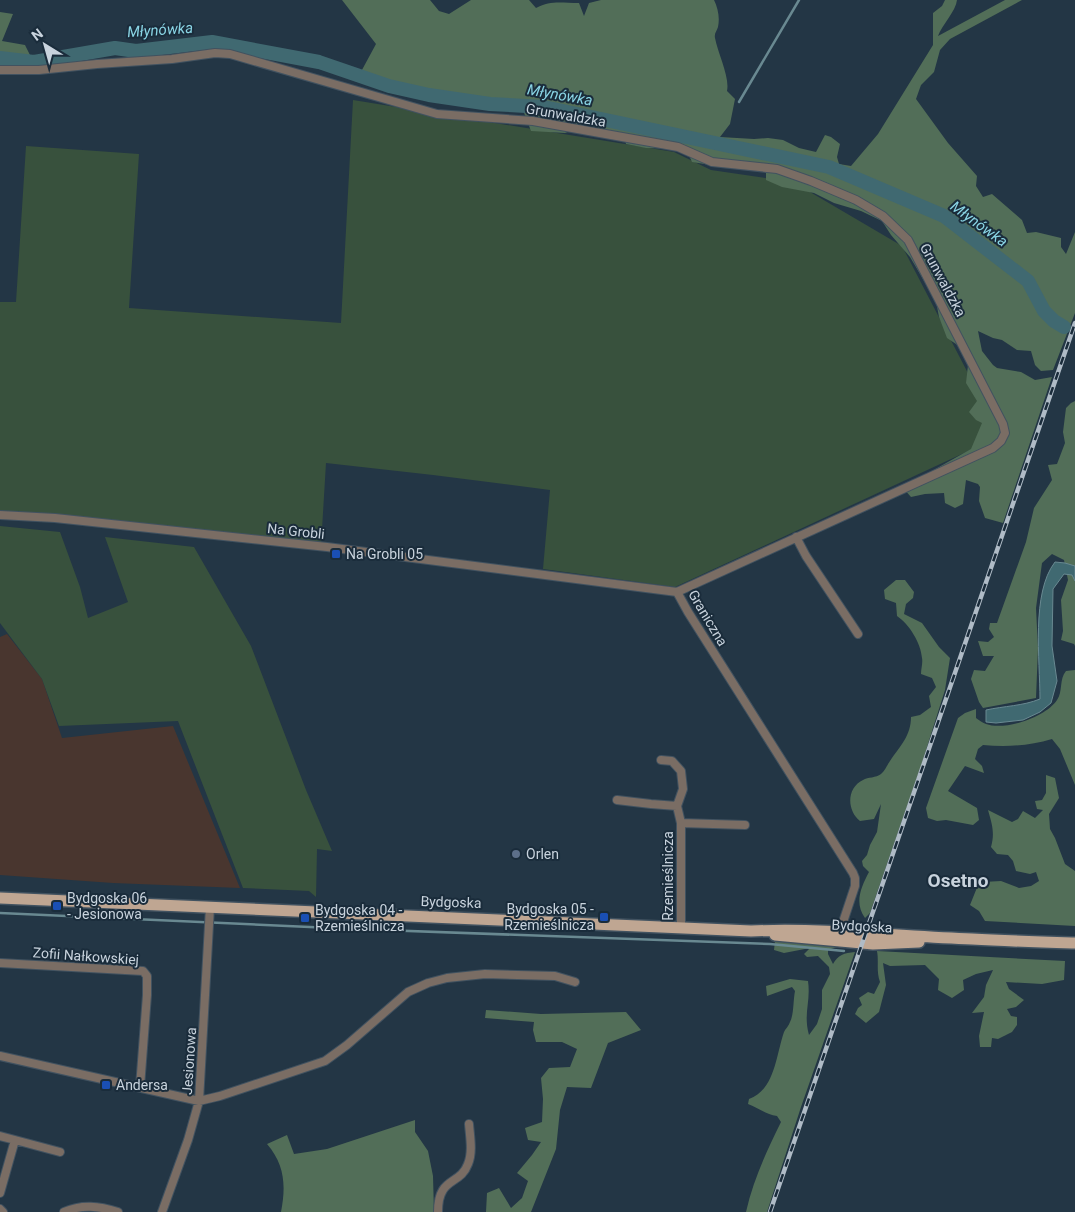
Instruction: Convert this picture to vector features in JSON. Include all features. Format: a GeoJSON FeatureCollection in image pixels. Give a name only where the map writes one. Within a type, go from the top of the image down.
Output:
{"type":"FeatureCollection","features":[{"type":"Feature","properties":{"kind":"main road","name":"Bydgoska"},"geometry":{"type":"LineString","coordinates":[[0,898],[751,931],[790,929],[840,931],[973,940],[1075,943]]}},
{"type":"Feature","properties":{"kind":"main road","name":"Bydgoska"},"geometry":{"type":"LineString","coordinates":[[751,931],[790,937],[874,944],[973,940]]}},
{"type":"Feature","properties":{"kind":"street","name":"Grunwaldzka"},"geometry":{"type":"LineString","coordinates":[[0,70],[39,70],[172,59],[215,53],[230,54],[437,114],[533,121],[678,147],[712,162],[777,169],[811,181],[856,200],[883,216],[908,240],[1003,424],[1005,433],[993,448]]}},
{"type":"Feature","properties":{"kind":"street","name":"Graniczna"},"geometry":{"type":"LineString","coordinates":[[840,931],[855,886],[855,878],[677,592],[993,448]]}},
{"type":"Feature","properties":{"kind":"street","name":"Na Grobli"},"geometry":{"type":"LineString","coordinates":[[0,515],[55,518],[327,547],[677,592]]}},
{"type":"Feature","properties":{"kind":"street"},"geometry":{"type":"LineString","coordinates":[[796,537],[806,556],[858,634]]}},
{"type":"Feature","properties":{"kind":"street","name":"Rzemieślnicza"},"geometry":{"type":"LineString","coordinates":[[661,760],[672,761],[681,772],[683,789],[677,806],[681,823],[681,928]]}},
{"type":"Feature","properties":{"kind":"street"},"geometry":{"type":"LineString","coordinates":[[617,800],[677,806]]}},
{"type":"Feature","properties":{"kind":"street","name":"Rzemieślnicza"},"geometry":{"type":"LineString","coordinates":[[681,823],[746,825]]}},
{"type":"Feature","properties":{"kind":"street","name":"Jesionowa"},"geometry":{"type":"LineString","coordinates":[[162,1212],[200,1101],[210,907]]}},
{"type":"Feature","properties":{"kind":"street"},"geometry":{"type":"LineString","coordinates":[[825,940],[840,931]]}},
{"type":"Feature","properties":{"kind":"street","name":"Zofii Nałkowskiej"},"geometry":{"type":"LineString","coordinates":[[0,963],[144,971],[147,976],[147,995],[140,1087]]}},
{"type":"Feature","properties":{"kind":"street"},"geometry":{"type":"LineString","coordinates":[[0,1056],[200,1101],[325,1061],[347,1045],[408,992],[428,983],[447,978],[485,974],[555,976],[575,982]]}},
{"type":"Feature","properties":{"kind":"street"},"geometry":{"type":"LineString","coordinates":[[438,1212],[438,1203],[442,1189],[465,1171],[469,1163],[471,1146],[469,1124]]}},
{"type":"Feature","properties":{"kind":"street"},"geometry":{"type":"LineString","coordinates":[[0,1136],[60,1152]]}},
{"type":"Feature","properties":{"kind":"street"},"geometry":{"type":"LineString","coordinates":[[0,1193],[15,1140]]}},
{"type":"Feature","properties":{"kind":"street"},"geometry":{"type":"LineString","coordinates":[[64,1212],[78,1208],[100,1206],[118,1212]]}},
{"type":"Feature","properties":{"kind":"shaded area"},"geometry":{"type":"Polygon","coordinates":[[[342,0],[430,0],[439,11],[449,14],[471,0],[529,0],[536,8],[551,3],[579,3],[584,16],[589,3],[601,0],[714,0],[719,20],[715,35],[716,44],[727,79],[727,91],[735,99],[730,124],[720,137],[783,140],[799,148],[816,152],[825,135],[840,144],[837,157],[839,164],[851,166],[878,134],[933,45],[933,13],[942,6],[945,0],[957,0],[954,9],[938,36],[1005,0],[1022,0],[950,39],[940,50],[934,72],[921,85],[916,99],[948,143],[977,176],[976,186],[983,197],[992,194],[1022,220],[1027,233],[1036,232],[1061,238],[1061,247],[1066,254],[1075,232],[1075,313],[1053,370],[1041,371],[1035,365],[1031,351],[1017,350],[1002,340],[978,331],[982,351],[997,368],[1021,372],[1035,380],[1052,377],[1003,523],[985,518],[979,501],[980,487],[978,484],[966,480],[963,504],[955,508],[945,503],[944,493],[911,497],[904,489],[907,485],[971,449],[982,423],[976,420],[969,412],[977,401],[966,383],[968,365],[962,348],[947,338],[939,317],[936,301],[910,257],[882,221],[861,211],[834,203],[814,193],[782,187],[766,180],[766,173],[748,163],[717,166],[692,162],[686,149],[646,148],[626,144],[624,135],[576,129],[565,133],[531,131],[523,110],[466,106],[421,98],[356,81],[376,44],[342,0]]]}},
{"type":"Feature","properties":{"kind":"shaded area"},"geometry":{"type":"Polygon","coordinates":[[[0,12],[13,14],[2,41],[25,45],[32,59],[0,59],[0,12]]]}},
{"type":"Feature","properties":{"kind":"shaded area"},"geometry":{"type":"Polygon","coordinates":[[[353,100],[674,152],[711,170],[793,182],[902,246],[998,431],[992,440],[675,587],[543,569],[550,490],[433,475],[326,463],[321,546],[0,511],[0,302],[16,302],[26,146],[139,154],[129,308],[341,323],[353,100]]]}},
{"type":"Feature","properties":{"kind":"shaded area"},"geometry":{"type":"Polygon","coordinates":[[[1075,401],[1075,646],[1061,640],[1063,631],[1061,600],[1068,580],[1064,560],[1052,554],[1042,563],[1036,608],[1038,648],[1036,698],[983,708],[971,679],[974,670],[985,671],[994,656],[983,656],[978,641],[988,642],[994,637],[989,629],[990,623],[997,623],[1026,542],[1034,508],[1052,480],[1048,465],[1057,464],[1065,443],[1063,432],[1066,408],[1075,401]]]}},
{"type":"Feature","properties":{"kind":"shaded area"},"geometry":{"type":"Polygon","coordinates":[[[0,526],[60,532],[80,587],[88,618],[128,602],[105,537],[194,547],[251,646],[306,790],[332,851],[317,849],[316,897],[309,891],[243,888],[178,721],[59,726],[42,679],[0,623],[0,526]]]}},
{"type":"Feature","properties":{"kind":"shaded area"},"geometry":{"type":"Polygon","coordinates":[[[1055,562],[1075,566],[1075,581],[1072,575],[1064,574],[1053,589],[1052,646],[1057,681],[1051,703],[1040,712],[1023,720],[996,723],[986,722],[986,710],[1020,705],[1040,699],[1038,627],[1047,575],[1055,562]]]}},
{"type":"Feature","properties":{"kind":"shaded area"},"geometry":{"type":"Polygon","coordinates":[[[896,580],[905,580],[914,592],[913,598],[906,604],[904,614],[922,623],[939,647],[950,658],[945,690],[921,766],[870,913],[865,918],[859,901],[863,883],[869,872],[863,866],[862,861],[867,855],[877,832],[881,804],[874,819],[860,821],[851,806],[851,794],[857,784],[884,771],[907,735],[911,724],[911,717],[920,715],[931,707],[929,696],[936,687],[932,678],[921,674],[922,660],[917,640],[910,629],[897,616],[896,603],[885,599],[884,590],[896,580]]]}},
{"type":"Feature","properties":{"kind":"shaded area"},"geometry":{"type":"Polygon","coordinates":[[[7,634],[42,679],[62,738],[173,726],[240,888],[113,883],[0,875],[0,637],[7,634]]]}},
{"type":"Feature","properties":{"kind":"shaded area"},"geometry":{"type":"Polygon","coordinates":[[[1075,670],[1075,785],[1060,749],[1052,739],[1018,745],[983,745],[978,749],[975,759],[982,766],[984,773],[965,766],[948,791],[977,808],[979,820],[973,825],[946,820],[937,821],[928,818],[926,808],[958,718],[976,709],[976,718],[985,724],[994,726],[1014,724],[1035,717],[1052,706],[1057,700],[1062,678],[1066,671],[1075,670]]]}},
{"type":"Feature","properties":{"kind":"shaded area"},"geometry":{"type":"Polygon","coordinates":[[[1046,775],[1055,778],[1059,798],[1049,814],[1050,829],[1065,864],[1075,871],[1075,926],[985,921],[979,911],[970,905],[978,885],[983,882],[1001,881],[1019,888],[1031,886],[1039,881],[1036,872],[1030,874],[1016,871],[1013,861],[1008,855],[997,854],[991,847],[993,833],[988,810],[1012,822],[1018,819],[1023,811],[1035,818],[1043,810],[1037,809],[1035,801],[1042,800],[1046,793],[1046,775]]]}},
{"type":"Feature","properties":{"kind":"shaded area"},"geometry":{"type":"Polygon","coordinates":[[[775,941],[796,943],[815,941],[840,946],[828,950],[833,964],[842,955],[855,952],[767,1212],[746,1212],[752,1189],[781,1122],[777,1116],[748,1104],[749,1099],[764,1088],[773,1071],[784,1032],[791,1019],[795,991],[792,987],[767,996],[766,986],[790,979],[808,981],[807,1027],[809,1035],[817,1024],[822,1009],[822,990],[830,974],[829,967],[818,956],[807,957],[804,954],[810,948],[784,953],[774,950],[775,941]]]}},
{"type":"Feature","properties":{"kind":"shaded area"},"geometry":{"type":"Polygon","coordinates":[[[877,951],[1065,961],[1064,980],[1042,984],[1006,982],[1009,989],[1024,1000],[1016,1007],[1007,1009],[1011,1016],[1017,1017],[1017,1025],[1012,1032],[998,1039],[992,1038],[991,1047],[980,1047],[979,1036],[984,1012],[972,1013],[984,997],[986,985],[993,970],[976,974],[963,980],[964,990],[952,998],[938,990],[939,979],[925,965],[890,966],[883,963],[886,985],[879,1012],[866,1023],[855,1014],[862,1005],[859,998],[868,992],[874,994],[880,982],[877,951]]]}},
{"type":"Feature","properties":{"kind":"shaded area"},"geometry":{"type":"Polygon","coordinates":[[[486,1010],[541,1014],[626,1012],[641,1030],[608,1043],[591,1088],[567,1087],[560,1110],[556,1149],[531,1212],[486,1212],[487,1193],[499,1188],[511,1208],[522,1198],[528,1181],[517,1173],[541,1142],[528,1140],[525,1128],[542,1122],[543,1099],[541,1078],[549,1068],[570,1067],[577,1049],[562,1042],[536,1042],[533,1030],[534,1022],[485,1018],[486,1010]]]}},
{"type":"Feature","properties":{"kind":"shaded area"},"geometry":{"type":"Polygon","coordinates":[[[415,1120],[415,1132],[428,1151],[433,1176],[434,1212],[281,1212],[283,1176],[273,1152],[267,1144],[287,1135],[294,1154],[327,1149],[415,1120]]]}},
{"type":"Feature","properties":{"kind":"waterway"},"geometry":{"type":"LineString","coordinates":[[739,102],[799,0]]}},
{"type":"Feature","properties":{"kind":"waterway","name":"Młynówka"},"geometry":{"type":"LineString","coordinates":[[0,58],[34,62],[115,48],[136,51],[212,42],[319,62],[389,86],[429,95],[490,104],[544,107],[829,167],[944,216],[1028,281],[1044,311],[1054,321],[1064,327]]}},
{"type":"Feature","properties":{"kind":"waterway"},"geometry":{"type":"LineString","coordinates":[[0,913],[354,929],[770,944],[844,951]]}},
{"type":"Feature","properties":{"kind":"railway"},"geometry":{"type":"LineString","coordinates":[[770,1212],[1075,323]]}},
{"type":"Feature","properties":{"kind":"place","name":"Na Grobli 05"},"geometry":{"type":"Point","coordinates":[336,554]}},
{"type":"Feature","properties":{"kind":"place","name":"Orlen"},"geometry":{"type":"Point","coordinates":[516,854]}},
{"type":"Feature","properties":{"kind":"place","name":"Bydgoska 06 - Jesionowa"},"geometry":{"type":"Point","coordinates":[57,906]}},
{"type":"Feature","properties":{"kind":"place","name":"Bydgoska 05 - Rzemieślnicza"},"geometry":{"type":"Point","coordinates":[604,917]}},
{"type":"Feature","properties":{"kind":"place","name":"Bydgoska 04 - Rzemieślnicza"},"geometry":{"type":"Point","coordinates":[305,918]}},
{"type":"Feature","properties":{"kind":"place","name":"Andersa"},"geometry":{"type":"Point","coordinates":[106,1085]}},
{"type":"Feature","properties":{"kind":"district","name":"Osetno"},"geometry":{"type":"Point","coordinates":[958,880]}}]}
